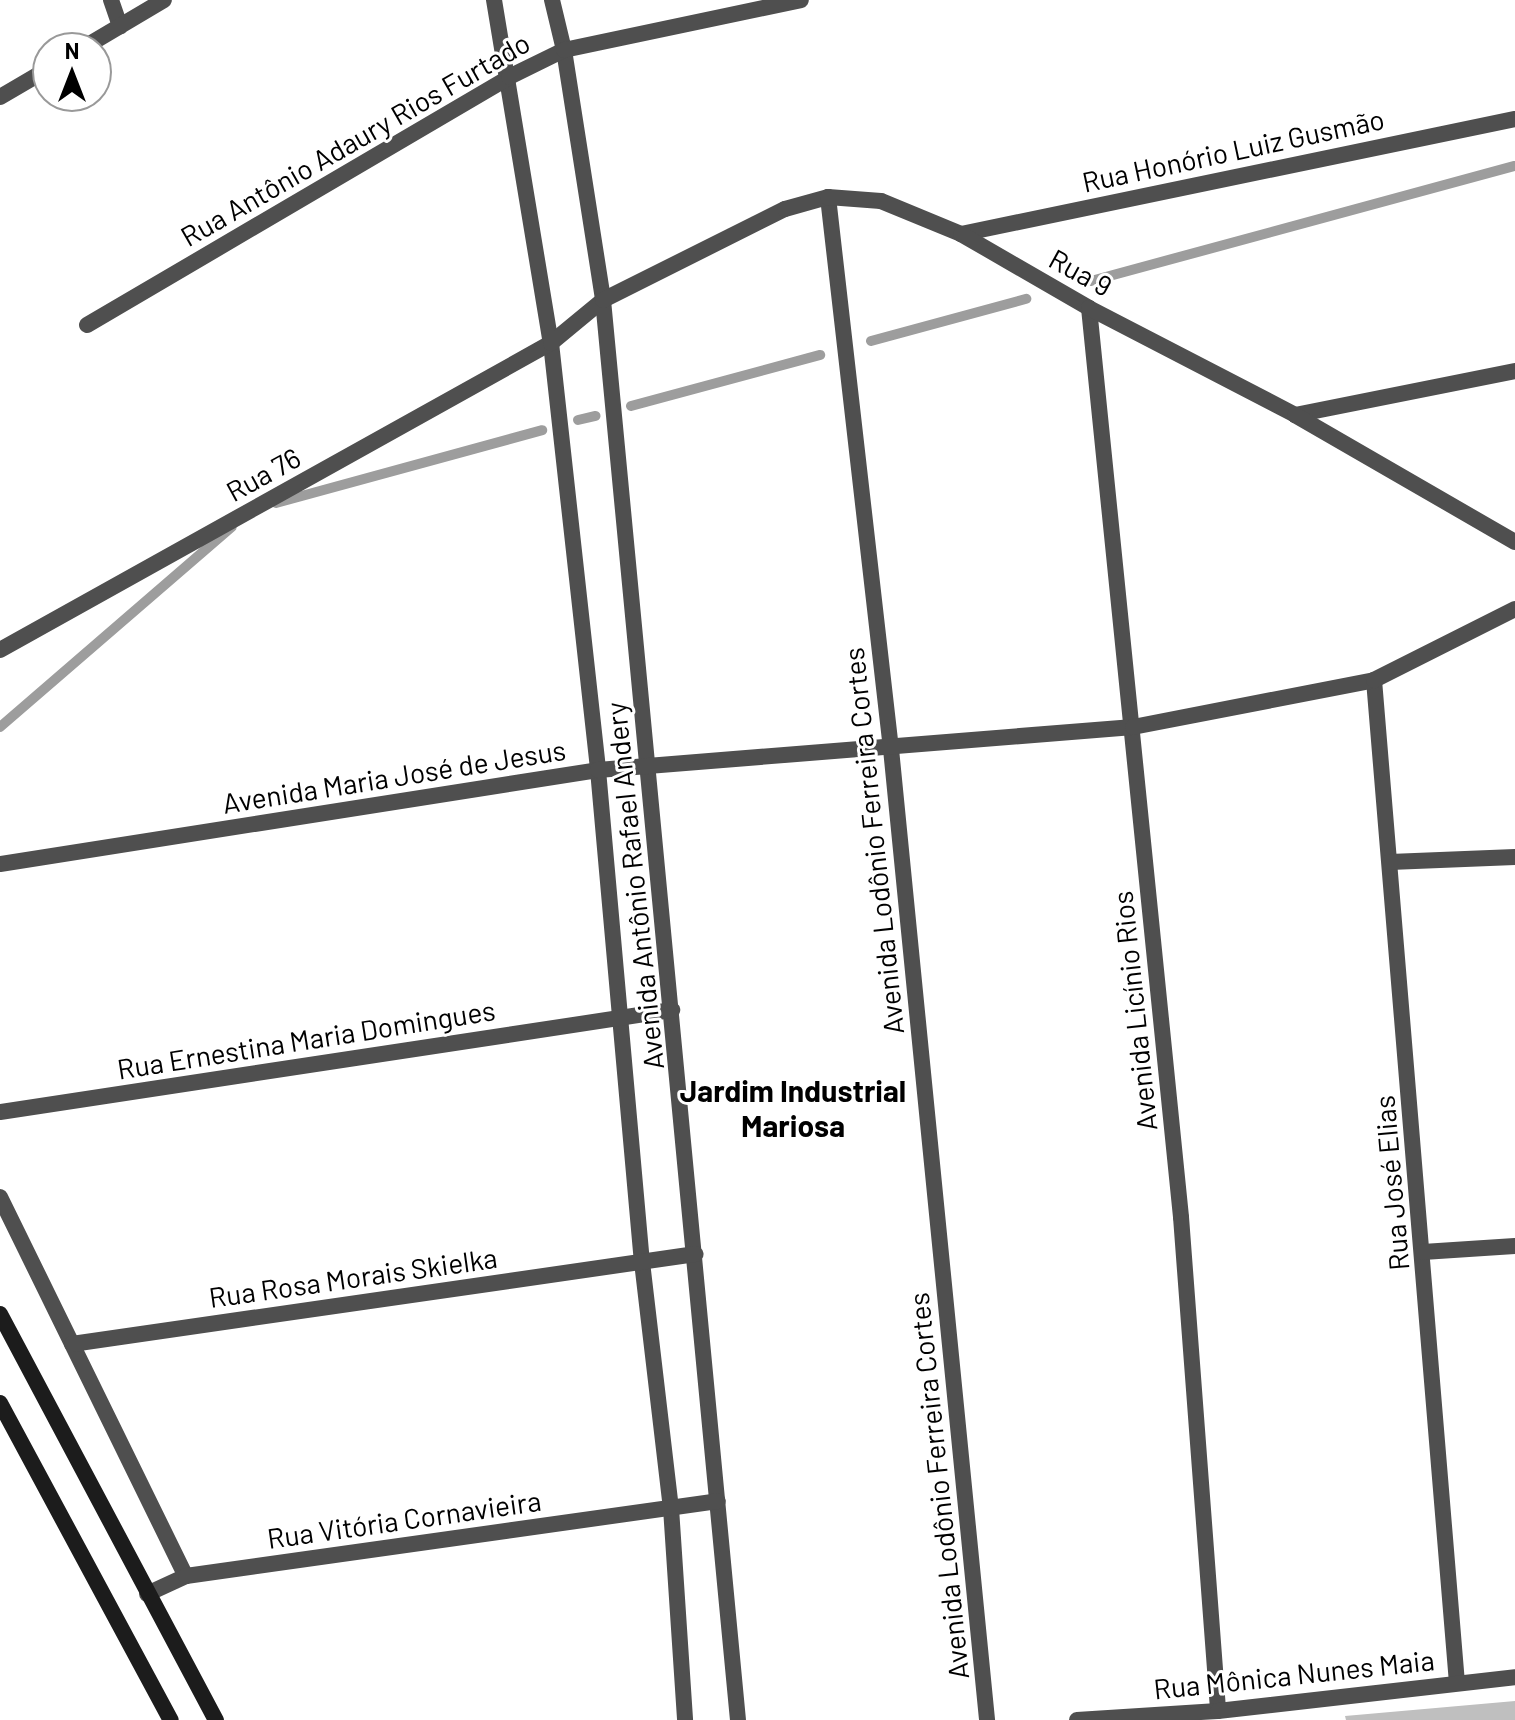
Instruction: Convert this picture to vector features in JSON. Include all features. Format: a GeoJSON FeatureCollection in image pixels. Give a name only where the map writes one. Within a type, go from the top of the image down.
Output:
{"type":"FeatureCollection","features":[{"type":"Feature","properties":{"kind":"main road"},"geometry":{"type":"LineString","coordinates":[[0,1314],[216,1720]]}},
{"type":"Feature","properties":{"kind":"main road"},"geometry":{"type":"LineString","coordinates":[[0,1403],[171,1720]]}},
{"type":"Feature","properties":{"kind":"street"},"geometry":{"type":"LineString","coordinates":[[111,0],[120,26]]}},
{"type":"Feature","properties":{"kind":"street"},"geometry":{"type":"LineString","coordinates":[[110,32],[164,0]]}},
{"type":"Feature","properties":{"kind":"street","name":"Avenida Antônio Rafael Andery"},"geometry":{"type":"LineString","coordinates":[[494,0],[551,343],[598,770],[642,1262],[671,1508],[685,1720]]}},
{"type":"Feature","properties":{"kind":"street","name":"Avenida Antônio Rafael Andery"},"geometry":{"type":"LineString","coordinates":[[552,0],[564,50],[603,300],[738,1720]]}},
{"type":"Feature","properties":{"kind":"street","name":"Rua Antônio Adaury Rios Furtado"},"geometry":{"type":"LineString","coordinates":[[87,325],[509,77],[564,50],[801,0]]}},
{"type":"Feature","properties":{"kind":"street"},"geometry":{"type":"LineString","coordinates":[[0,97],[32,78]]}},
{"type":"Feature","properties":{"kind":"street","name":"Rua Honório Luiz Gusmão"},"geometry":{"type":"LineString","coordinates":[[961,234],[1515,119]]}},
{"type":"Feature","properties":{"kind":"street","name":"Rua 9"},"geometry":{"type":"LineString","coordinates":[[603,300],[785,209],[828,197],[881,201],[961,234],[1089,308],[1295,415],[1515,542]]}},
{"type":"Feature","properties":{"kind":"street","name":"Avenida Lodônio Ferreira Cortes"},"geometry":{"type":"LineString","coordinates":[[828,197],[891,749],[987,1720]]}},
{"type":"Feature","properties":{"kind":"street","name":"Rua 76"},"geometry":{"type":"LineString","coordinates":[[0,650],[551,343],[603,300]]}},
{"type":"Feature","properties":{"kind":"street","name":"Avenida Licínio Rios"},"geometry":{"type":"LineString","coordinates":[[1089,308],[1181,1217],[1218,1711]]}},
{"type":"Feature","properties":{"kind":"street"},"geometry":{"type":"LineString","coordinates":[[1295,415],[1515,371]]}},
{"type":"Feature","properties":{"kind":"street","name":"Avenida Maria José de Jesus"},"geometry":{"type":"LineString","coordinates":[[0,864],[598,770],[891,749],[1133,727],[1374,680],[1515,609]]}},
{"type":"Feature","properties":{"kind":"street","name":"Rua José Elias"},"geometry":{"type":"LineString","coordinates":[[1374,680],[1457,1683]]}},
{"type":"Feature","properties":{"kind":"street"},"geometry":{"type":"LineString","coordinates":[[1390,862],[1515,857]]}},
{"type":"Feature","properties":{"kind":"street","name":"Rua Ernestina Maria Domingues"},"geometry":{"type":"LineString","coordinates":[[0,1112],[672,1010]]}},
{"type":"Feature","properties":{"kind":"street"},"geometry":{"type":"LineString","coordinates":[[0,1197],[186,1576]]}},
{"type":"Feature","properties":{"kind":"street"},"geometry":{"type":"LineString","coordinates":[[1423,1252],[1515,1246]]}},
{"type":"Feature","properties":{"kind":"street","name":"Rua Rosa Morais Skielka"},"geometry":{"type":"LineString","coordinates":[[72,1344],[696,1254]]}},
{"type":"Feature","properties":{"kind":"street","name":"Rua Vitória Cornavieira"},"geometry":{"type":"LineString","coordinates":[[147,1594],[186,1576],[718,1501]]}},
{"type":"Feature","properties":{"kind":"street","name":"Rua Mônica Nunes Maia"},"geometry":{"type":"LineString","coordinates":[[1077,1720],[1218,1711],[1515,1677]]}},
{"type":"Feature","properties":{"kind":"building"},"geometry":{"type":"Polygon","coordinates":[[[1515,1701],[1515,1720],[1346,1720],[1345,1716],[1515,1701]]]}},
{"type":"Feature","properties":{"kind":"waterway"},"geometry":{"type":"LineString","coordinates":[[1091,281],[1515,166]]}},
{"type":"Feature","properties":{"kind":"waterway"},"geometry":{"type":"LineString","coordinates":[[871,341],[1026,299]]}},
{"type":"Feature","properties":{"kind":"waterway"},"geometry":{"type":"LineString","coordinates":[[631,406],[820,355]]}},
{"type":"Feature","properties":{"kind":"waterway"},"geometry":{"type":"LineString","coordinates":[[578,420],[596,416]]}},
{"type":"Feature","properties":{"kind":"waterway"},"geometry":{"type":"LineString","coordinates":[[276,503],[542,430]]}},
{"type":"Feature","properties":{"kind":"waterway"},"geometry":{"type":"LineString","coordinates":[[0,727],[232,527]]}},
{"type":"Feature","properties":{"kind":"district","name":"Jardim Industrial Mariosa"},"geometry":{"type":"Point","coordinates":[793,1107]}}]}
